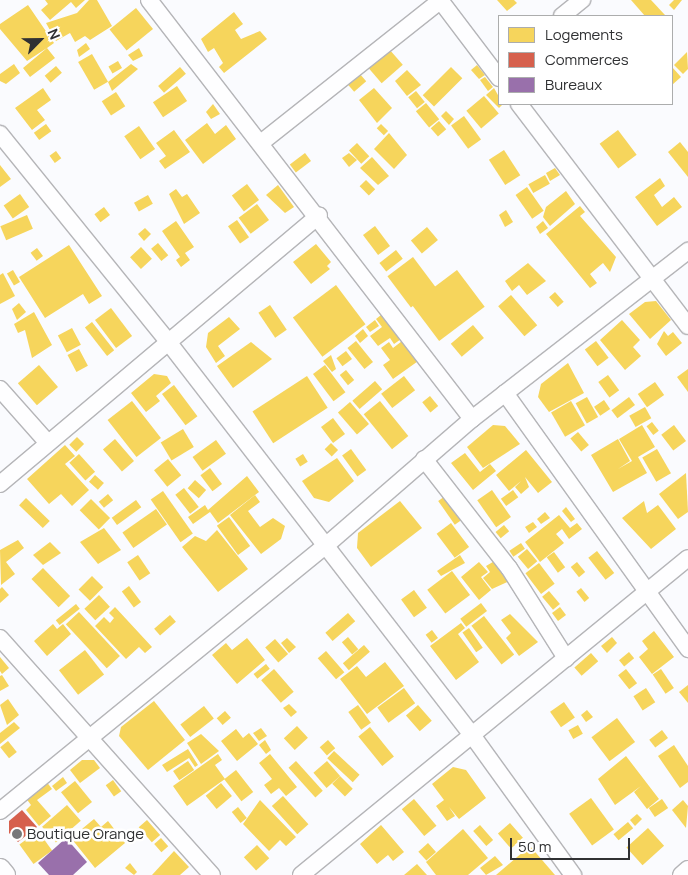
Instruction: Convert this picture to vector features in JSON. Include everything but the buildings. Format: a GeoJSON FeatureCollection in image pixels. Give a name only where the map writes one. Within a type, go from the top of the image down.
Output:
{"type":"FeatureCollection","features":[{"type":"Feature","properties":{"kind":"main road"},"geometry":{"type":"LineString","coordinates":[[0,869],[5,875]]}},
{"type":"Feature","properties":{"kind":"street"},"geometry":{"type":"LineString","coordinates":[[149,0],[319,215],[472,419]]}},
{"type":"Feature","properties":{"kind":"street"},"geometry":{"type":"LineString","coordinates":[[262,142],[440,0],[498,72]]}},
{"type":"Feature","properties":{"kind":"street"},"geometry":{"type":"LineString","coordinates":[[563,15],[582,0]]}},
{"type":"Feature","properties":{"kind":"street"},"geometry":{"type":"LineString","coordinates":[[520,105],[688,326]]}},
{"type":"Feature","properties":{"kind":"street"},"geometry":{"type":"LineString","coordinates":[[0,134],[169,343],[324,548],[472,735],[573,875]]}},
{"type":"Feature","properties":{"kind":"street"},"geometry":{"type":"LineString","coordinates":[[0,484],[47,442],[169,343],[319,215]]}},
{"type":"Feature","properties":{"kind":"street"},"geometry":{"type":"LineString","coordinates":[[0,811],[324,548],[472,419],[653,281],[688,251]]}},
{"type":"Feature","properties":{"kind":"street"},"geometry":{"type":"LineString","coordinates":[[0,389],[47,442]]}},
{"type":"Feature","properties":{"kind":"street"},"geometry":{"type":"LineString","coordinates":[[505,394],[644,593],[688,649]]}},
{"type":"Feature","properties":{"kind":"street"},"geometry":{"type":"LineString","coordinates":[[424,459],[508,568],[566,658]]}},
{"type":"Feature","properties":{"kind":"street"},"geometry":{"type":"LineString","coordinates":[[301,875],[688,558]]}},
{"type":"Feature","properties":{"kind":"street"},"geometry":{"type":"LineString","coordinates":[[0,638],[87,740],[212,875]]}},
{"type":"Feature","properties":{"kind":"street"},"geometry":{"type":"LineString","coordinates":[[681,875],[688,869]]}},
{"type":"Feature","properties":{"kind":"place","name":"Boutique Orange"},"geometry":{"type":"Point","coordinates":[17,834]}}]}
